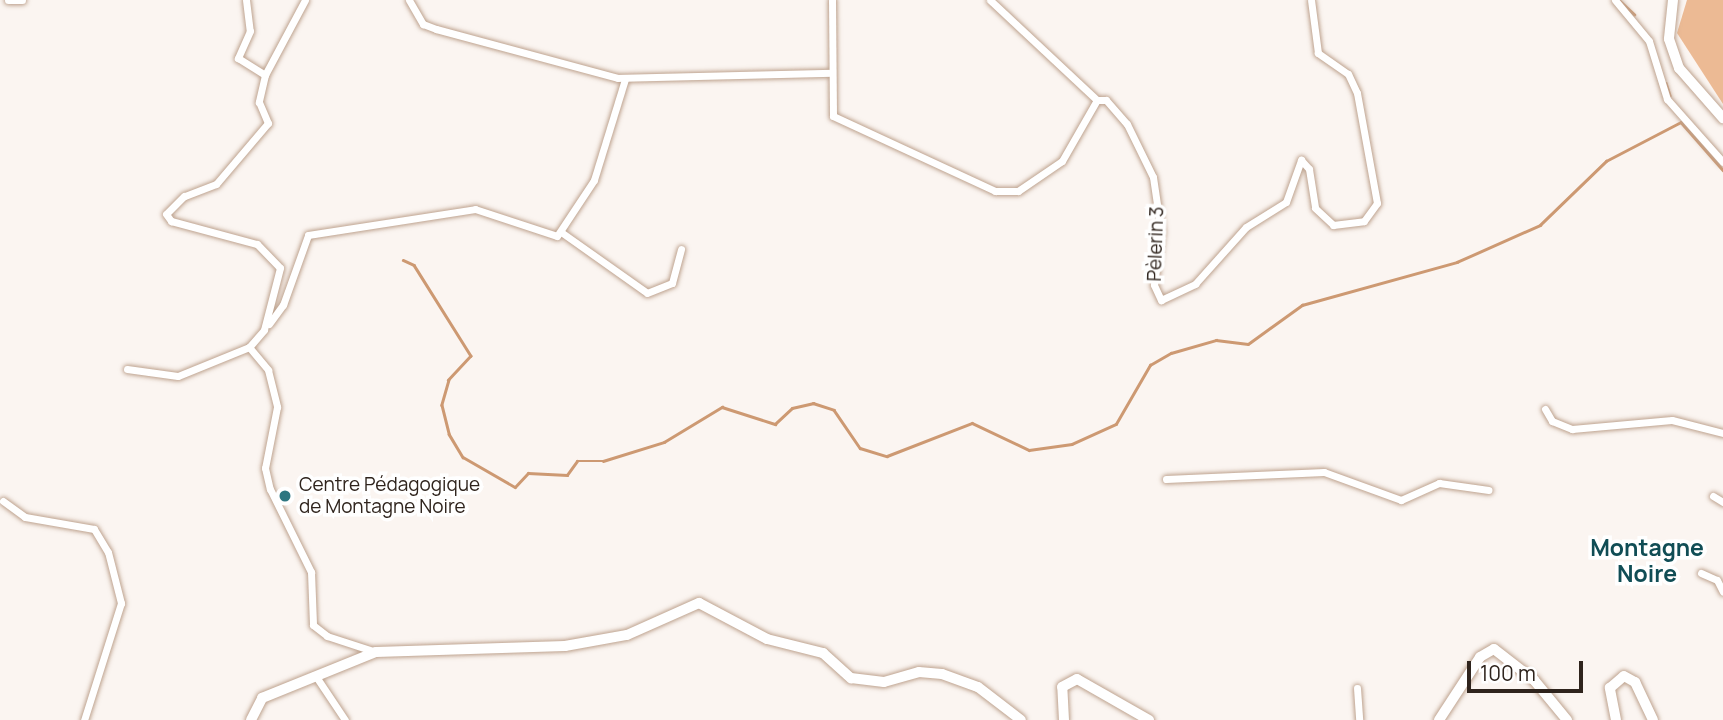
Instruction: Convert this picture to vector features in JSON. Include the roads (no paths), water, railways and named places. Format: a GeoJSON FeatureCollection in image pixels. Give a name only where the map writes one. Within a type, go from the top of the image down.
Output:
{"type":"FeatureCollection","features":[{"type":"Feature","properties":{"kind":"street"},"geometry":{"type":"LineString","coordinates":[[8,0],[22,0]]}},
{"type":"Feature","properties":{"kind":"street"},"geometry":{"type":"LineString","coordinates":[[246,0],[250,32],[238,58],[265,75]]}},
{"type":"Feature","properties":{"kind":"street"},"geometry":{"type":"LineString","coordinates":[[264,330],[282,279],[272,254],[257,244],[171,221],[166,214],[184,196],[216,184],[268,123],[259,102],[265,75],[304,0]]}},
{"type":"Feature","properties":{"kind":"street"},"geometry":{"type":"LineString","coordinates":[[410,0],[423,24],[436,29],[625,79],[829,73]]}},
{"type":"Feature","properties":{"kind":"street"},"geometry":{"type":"LineString","coordinates":[[832,0],[829,73],[835,118],[995,191],[1018,191],[1062,161],[1097,100],[989,0]]}},
{"type":"Feature","properties":{"kind":"street","name":"Pèlerin 3"},"geometry":{"type":"LineString","coordinates":[[1097,100],[1106,100],[1127,124],[1153,177],[1161,231],[1154,285],[1161,300],[1195,284],[1246,227],[1286,202],[1301,160],[1322,219],[1333,225],[1364,221],[1377,203],[1357,93],[1348,74],[1318,53],[1311,0]]}},
{"type":"Feature","properties":{"kind":"street"},"geometry":{"type":"LineString","coordinates":[[1615,0],[1646,34],[1667,99],[1723,162]]}},
{"type":"Feature","properties":{"kind":"street"},"geometry":{"type":"LineString","coordinates":[[1673,0],[1669,39],[1679,68],[1723,118]]}},
{"type":"Feature","properties":{"kind":"street"},"geometry":{"type":"LineString","coordinates":[[561,232],[594,180],[625,79]]}},
{"type":"Feature","properties":{"kind":"street"},"geometry":{"type":"LineString","coordinates":[[127,369],[178,376],[249,347],[283,305],[308,235],[475,209],[544,234],[561,232],[647,293],[672,283],[681,250]]}},
{"type":"Feature","properties":{"kind":"street"},"geometry":{"type":"LineString","coordinates":[[249,347],[273,383],[275,428],[265,468],[279,513],[311,572],[313,625],[327,636],[376,652]]}},
{"type":"Feature","properties":{"kind":"street"},"geometry":{"type":"LineString","coordinates":[[1545,409],[1552,421],[1572,429],[1672,420],[1723,433]]}},
{"type":"Feature","properties":{"kind":"street"},"geometry":{"type":"LineString","coordinates":[[1166,479],[1324,472],[1401,500],[1439,483],[1489,490]]}},
{"type":"Feature","properties":{"kind":"street"},"geometry":{"type":"LineString","coordinates":[[1713,496],[1723,502]]}},
{"type":"Feature","properties":{"kind":"street"},"geometry":{"type":"LineString","coordinates":[[3,501],[25,517],[94,529],[108,552],[121,603],[84,720]]}},
{"type":"Feature","properties":{"kind":"street"},"geometry":{"type":"LineString","coordinates":[[1701,573],[1717,580],[1723,592]]}},
{"type":"Feature","properties":{"kind":"street"},"geometry":{"type":"LineString","coordinates":[[251,720],[262,698],[315,674],[376,652],[565,646],[627,635],[699,603],[767,639],[823,653],[851,678],[884,682],[919,672],[942,674],[978,687],[1021,720]]}},
{"type":"Feature","properties":{"kind":"street"},"geometry":{"type":"LineString","coordinates":[[1439,720],[1480,657],[1494,649],[1534,680],[1567,720]]}},
{"type":"Feature","properties":{"kind":"street"},"geometry":{"type":"LineString","coordinates":[[315,674],[345,720]]}},
{"type":"Feature","properties":{"kind":"street"},"geometry":{"type":"LineString","coordinates":[[1616,720],[1610,688],[1624,676],[1635,682],[1653,720]]}},
{"type":"Feature","properties":{"kind":"street"},"geometry":{"type":"LineString","coordinates":[[1064,720],[1062,687],[1068,679],[1133,717],[1149,720]]}},
{"type":"Feature","properties":{"kind":"street"},"geometry":{"type":"LineString","coordinates":[[1357,688],[1359,720]]}},
{"type":"Feature","properties":{"kind":"waterway"},"geometry":{"type":"LineString","coordinates":[[1619,0],[1634,14]]}},
{"type":"Feature","properties":{"kind":"waterway"},"geometry":{"type":"LineString","coordinates":[[1666,83],[1670,95]]}},
{"type":"Feature","properties":{"kind":"waterway"},"geometry":{"type":"LineString","coordinates":[[403,260],[414,265],[471,356],[449,380],[442,405],[449,434],[463,457],[515,487],[528,473],[567,475],[577,461],[603,461],[664,442],[722,407],[775,424],[792,408],[813,403],[834,410],[860,448],[887,456],[972,423],[1029,450],[1072,444],[1116,424],[1150,365],[1171,353],[1216,340],[1248,344],[1302,305],[1457,262],[1540,225],[1606,161],[1681,122],[1723,170]]}},
{"type":"Feature","properties":{"kind":"place","name":"Centre Pédagogique de Montagne Noire"},"geometry":{"type":"Point","coordinates":[285,496]}},
{"type":"Feature","properties":{"kind":"district","name":"Montagne Noire"},"geometry":{"type":"Point","coordinates":[1647,560]}}]}
